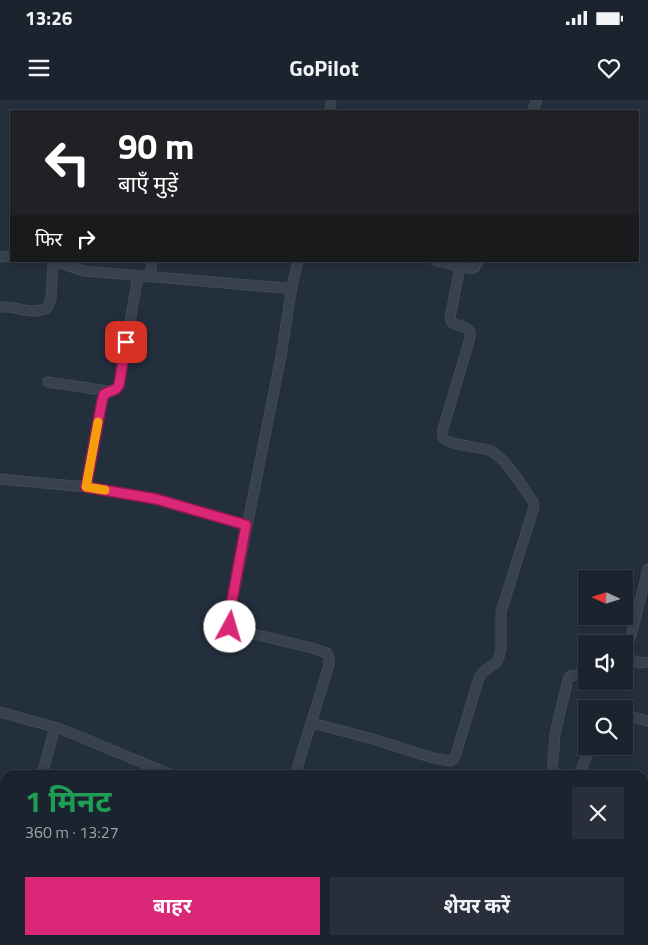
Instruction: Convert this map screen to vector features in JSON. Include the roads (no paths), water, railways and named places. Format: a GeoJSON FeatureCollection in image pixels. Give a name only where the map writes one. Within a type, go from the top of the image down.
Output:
{"type":"FeatureCollection","features":[{"type":"Feature","properties":{"kind":"street"},"geometry":{"type":"LineString","coordinates":[[0,307],[8,306],[31,312],[47,308],[51,299],[53,262]]}},
{"type":"Feature","properties":{"kind":"street"},"geometry":{"type":"LineString","coordinates":[[56,262],[78,270],[275,288],[289,288],[292,286]]}},
{"type":"Feature","properties":{"kind":"street"},"geometry":{"type":"LineString","coordinates":[[150,277],[152,262]]}},
{"type":"Feature","properties":{"kind":"street"},"geometry":{"type":"LineString","coordinates":[[297,770],[329,665],[327,653],[239,631],[230,627],[228,622],[246,525],[282,356],[292,286],[298,262]]}},
{"type":"Feature","properties":{"kind":"street"},"geometry":{"type":"LineString","coordinates":[[440,262],[474,268],[478,262]]}},
{"type":"Feature","properties":{"kind":"street"},"geometry":{"type":"LineString","coordinates":[[312,723],[451,762],[456,754],[479,678],[483,672],[498,662],[501,650],[501,612],[534,507],[533,502],[513,473],[495,454],[482,448],[445,440],[442,436],[470,338],[470,332],[466,328],[452,323],[450,318],[460,267]]}},
{"type":"Feature","properties":{"kind":"street"},"geometry":{"type":"LineString","coordinates":[[86,487],[104,394],[116,389],[119,385],[138,276]]}},
{"type":"Feature","properties":{"kind":"street"},"geometry":{"type":"LineString","coordinates":[[48,382],[108,392]]}},
{"type":"Feature","properties":{"kind":"street"},"geometry":{"type":"LineString","coordinates":[[0,479],[86,487],[156,499],[246,525]]}},
{"type":"Feature","properties":{"kind":"street"},"geometry":{"type":"LineString","coordinates":[[631,635],[648,569]]}},
{"type":"Feature","properties":{"kind":"street"},"geometry":{"type":"LineString","coordinates":[[633,660],[648,662]]}},
{"type":"Feature","properties":{"kind":"street"},"geometry":{"type":"LineString","coordinates":[[552,770],[555,734],[568,679],[570,676],[578,676]]}},
{"type":"Feature","properties":{"kind":"street"},"geometry":{"type":"LineString","coordinates":[[0,712],[56,727],[160,770]]}},
{"type":"Feature","properties":{"kind":"street"},"geometry":{"type":"LineString","coordinates":[[633,717],[648,721]]}},
{"type":"Feature","properties":{"kind":"street"},"geometry":{"type":"LineString","coordinates":[[43,770],[56,727]]}},
{"type":"Feature","properties":{"kind":"street"},"geometry":{"type":"LineString","coordinates":[[581,770],[586,755]]}}]}
